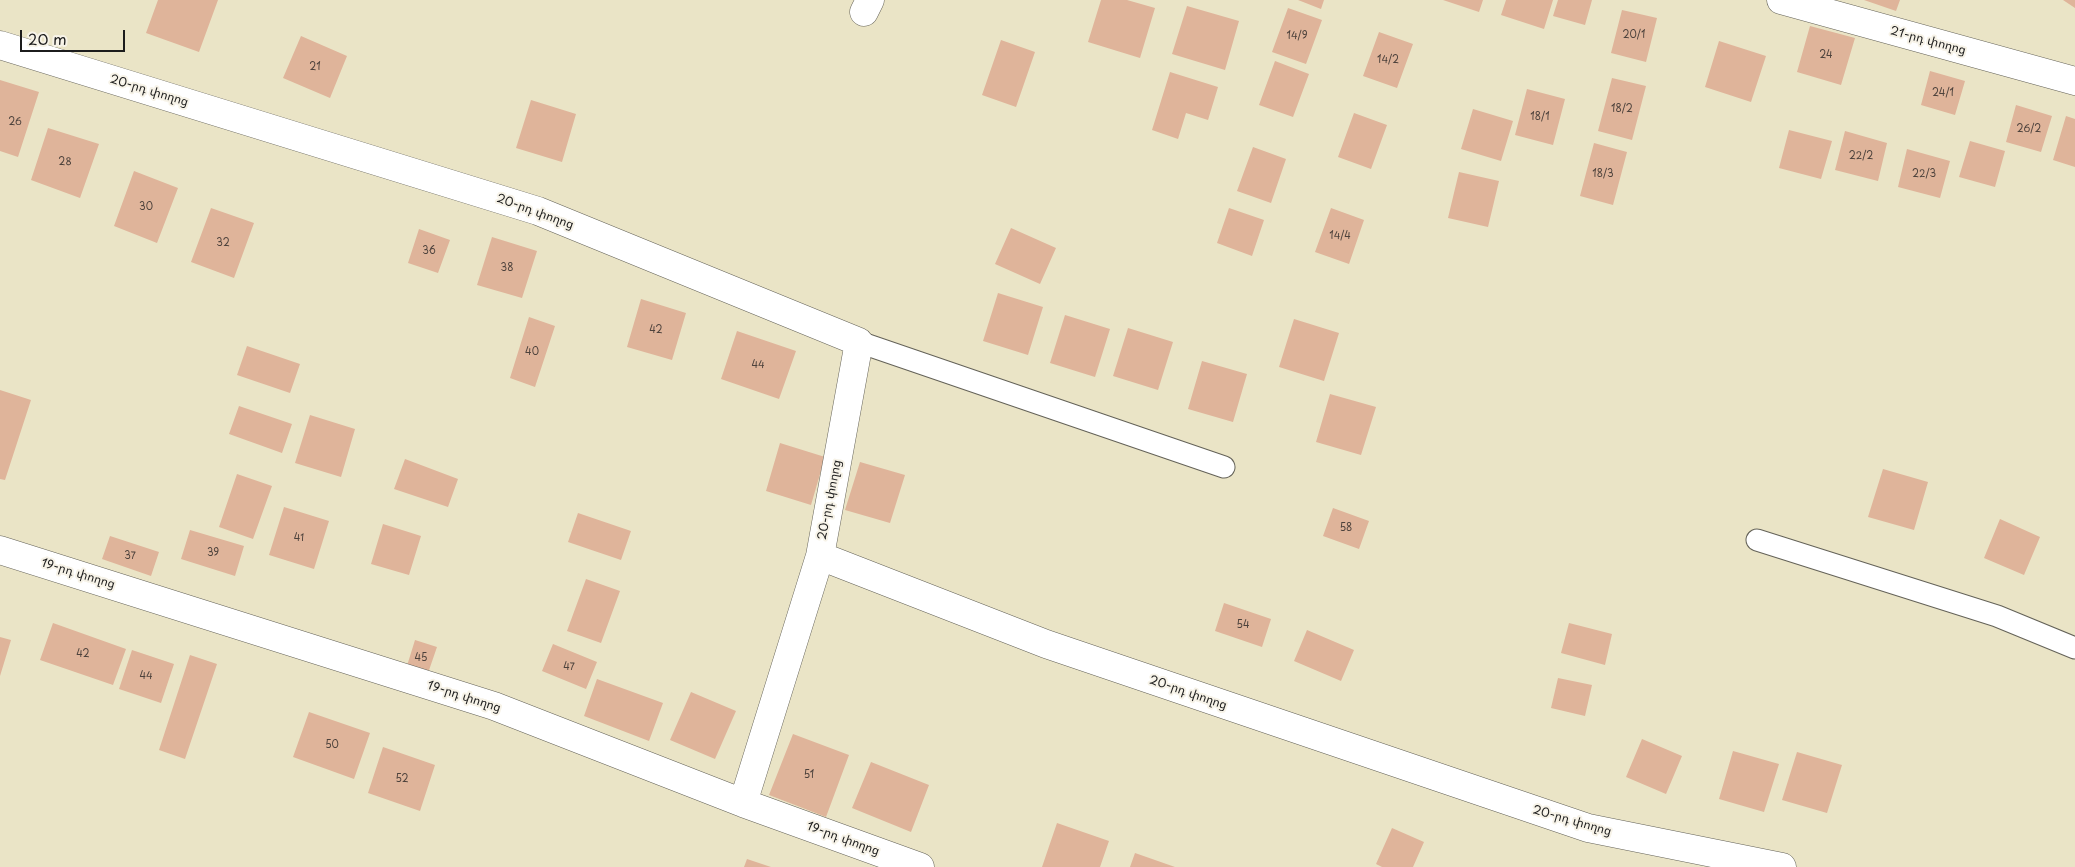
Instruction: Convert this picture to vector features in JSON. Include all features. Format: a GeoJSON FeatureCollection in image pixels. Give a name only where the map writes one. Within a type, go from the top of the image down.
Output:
{"type":"FeatureCollection","features":[{"type":"Feature","properties":{"kind":"street","name":"21-րդ փողոց"},"geometry":{"type":"LineString","coordinates":[[1781,0],[2075,81]]}},
{"type":"Feature","properties":{"kind":"street","name":"20-րդ փողոց"},"geometry":{"type":"LineString","coordinates":[[0,45],[538,210],[859,342],[820,556],[1046,644],[1588,828],[1782,867]]}},
{"type":"Feature","properties":{"kind":"street","name":"19-րդ փողոց"},"geometry":{"type":"LineString","coordinates":[[0,550],[494,706],[743,804],[920,867]]}},
{"type":"Feature","properties":{"kind":"street"},"geometry":{"type":"LineString","coordinates":[[743,804],[820,556]]}},
{"type":"Feature","properties":{"kind":"lane"},"geometry":{"type":"LineString","coordinates":[[859,342],[1224,466]]}},
{"type":"Feature","properties":{"kind":"lane"},"geometry":{"type":"LineString","coordinates":[[1757,540],[1997,616],[2075,648]]}},
{"type":"Feature","properties":{"kind":"building"},"geometry":{"type":"Polygon","coordinates":[[[158,0],[218,0],[199,52],[146,33],[158,0]]]}},
{"type":"Feature","properties":{"kind":"building"},"geometry":{"type":"Polygon","coordinates":[[[1101,0],[1127,0],[1155,8],[1140,58],[1088,42],[1101,0]]]}},
{"type":"Feature","properties":{"kind":"building"},"geometry":{"type":"Polygon","coordinates":[[[1298,0],[1324,0],[1321,9],[1298,0]]]}},
{"type":"Feature","properties":{"kind":"building"},"geometry":{"type":"Polygon","coordinates":[[[1443,0],[1483,0],[1479,12],[1443,0]]]}},
{"type":"Feature","properties":{"kind":"building"},"geometry":{"type":"Polygon","coordinates":[[[1506,0],[1553,0],[1544,29],[1501,15],[1506,0]]]}},
{"type":"Feature","properties":{"kind":"building"},"geometry":{"type":"Polygon","coordinates":[[[1558,0],[1592,0],[1585,25],[1553,16],[1558,0]]]}},
{"type":"Feature","properties":{"kind":"building"},"geometry":{"type":"Polygon","coordinates":[[[1864,0],[1900,0],[1896,11],[1864,0]]]}},
{"type":"Feature","properties":{"kind":"building"},"geometry":{"type":"Polygon","coordinates":[[[2063,0],[2075,0],[2075,8],[2063,0]]]}},
{"type":"Feature","properties":{"kind":"building"},"geometry":{"type":"Polygon","coordinates":[[[1187,6],[1239,21],[1225,70],[1172,54],[1187,6]]]}},
{"type":"Feature","properties":{"kind":"building"},"geometry":{"type":"Polygon","coordinates":[[[1288,8],[1322,20],[1306,64],[1272,52],[1288,8]]]}},
{"type":"Feature","properties":{"kind":"building"},"geometry":{"type":"Polygon","coordinates":[[[1622,10],[1657,18],[1646,62],[1611,53],[1622,10]]]}},
{"type":"Feature","properties":{"kind":"building"},"geometry":{"type":"Polygon","coordinates":[[[1810,26],[1855,38],[1841,85],[1797,72],[1810,26]]]}},
{"type":"Feature","properties":{"kind":"building"},"geometry":{"type":"Polygon","coordinates":[[[1379,32],[1413,44],[1397,88],[1363,76],[1379,32]]]}},
{"type":"Feature","properties":{"kind":"building"},"geometry":{"type":"Polygon","coordinates":[[[301,36],[347,56],[330,98],[283,78],[301,36]]]}},
{"type":"Feature","properties":{"kind":"building"},"geometry":{"type":"Polygon","coordinates":[[[1001,40],[1035,52],[1016,107],[982,95],[1001,40]]]}},
{"type":"Feature","properties":{"kind":"building"},"geometry":{"type":"Polygon","coordinates":[[[1719,41],[1766,56],[1751,102],[1705,87],[1719,41]]]}},
{"type":"Feature","properties":{"kind":"building"},"geometry":{"type":"Polygon","coordinates":[[[1275,61],[1309,74],[1293,117],[1259,105],[1275,61]]]}},
{"type":"Feature","properties":{"kind":"building"},"geometry":{"type":"Polygon","coordinates":[[[1930,71],[1965,81],[1955,115],[1921,105],[1930,71]]]}},
{"type":"Feature","properties":{"kind":"building"},"geometry":{"type":"Polygon","coordinates":[[[1170,72],[1218,87],[1208,120],[1186,113],[1178,139],[1152,130],[1170,72]]]}},
{"type":"Feature","properties":{"kind":"building"},"geometry":{"type":"Polygon","coordinates":[[[1612,78],[1646,86],[1632,140],[1598,131],[1612,78]]]}},
{"type":"Feature","properties":{"kind":"building"},"geometry":{"type":"Polygon","coordinates":[[[0,80],[39,92],[18,157],[0,151],[0,80]]]}},
{"type":"Feature","properties":{"kind":"building"},"geometry":{"type":"Polygon","coordinates":[[[1527,89],[1565,99],[1553,145],[1515,135],[1527,89]]]}},
{"type":"Feature","properties":{"kind":"building"},"geometry":{"type":"Polygon","coordinates":[[[531,100],[576,114],[562,162],[516,148],[531,100]]]}},
{"type":"Feature","properties":{"kind":"building"},"geometry":{"type":"Polygon","coordinates":[[[2016,105],[2052,116],[2041,152],[2006,142],[2016,105]]]}},
{"type":"Feature","properties":{"kind":"building"},"geometry":{"type":"Polygon","coordinates":[[[1473,109],[1513,121],[1501,161],[1461,149],[1473,109]]]}},
{"type":"Feature","properties":{"kind":"building"},"geometry":{"type":"Polygon","coordinates":[[[1354,113],[1387,125],[1371,169],[1338,157],[1354,113]]]}},
{"type":"Feature","properties":{"kind":"building"},"geometry":{"type":"Polygon","coordinates":[[[2066,116],[2075,119],[2075,167],[2053,160],[2066,116]]]}},
{"type":"Feature","properties":{"kind":"building"},"geometry":{"type":"Polygon","coordinates":[[[48,128],[99,144],[80,198],[31,180],[48,128]]]}},
{"type":"Feature","properties":{"kind":"building"},"geometry":{"type":"Polygon","coordinates":[[[1789,130],[1832,141],[1821,179],[1779,168],[1789,130]]]}},
{"type":"Feature","properties":{"kind":"building"},"geometry":{"type":"Polygon","coordinates":[[[1845,131],[1887,143],[1878,181],[1835,170],[1845,131]]]}},
{"type":"Feature","properties":{"kind":"building"},"geometry":{"type":"Polygon","coordinates":[[[1970,141],[2005,151],[1995,187],[1959,177],[1970,141]]]}},
{"type":"Feature","properties":{"kind":"building"},"geometry":{"type":"Polygon","coordinates":[[[1594,143],[1627,152],[1613,205],[1580,196],[1594,143]]]}},
{"type":"Feature","properties":{"kind":"building"},"geometry":{"type":"Polygon","coordinates":[[[1253,147],[1286,159],[1271,203],[1237,191],[1253,147]]]}},
{"type":"Feature","properties":{"kind":"building"},"geometry":{"type":"Polygon","coordinates":[[[1907,149],[1950,161],[1940,198],[1898,187],[1907,149]]]}},
{"type":"Feature","properties":{"kind":"building"},"geometry":{"type":"Polygon","coordinates":[[[134,171],[178,188],[157,243],[114,226],[134,171]]]}},
{"type":"Feature","properties":{"kind":"building"},"geometry":{"type":"Polygon","coordinates":[[[1459,172],[1499,181],[1488,227],[1448,218],[1459,172]]]}},
{"type":"Feature","properties":{"kind":"building"},"geometry":{"type":"Polygon","coordinates":[[[211,208],[254,223],[234,278],[191,262],[211,208]]]}},
{"type":"Feature","properties":{"kind":"building"},"geometry":{"type":"Polygon","coordinates":[[[1229,208],[1264,220],[1252,256],[1217,243],[1229,208]]]}},
{"type":"Feature","properties":{"kind":"building"},"geometry":{"type":"Polygon","coordinates":[[[1331,208],[1364,220],[1349,264],[1315,252],[1331,208]]]}},
{"type":"Feature","properties":{"kind":"building"},"geometry":{"type":"Polygon","coordinates":[[[1011,228],[1056,248],[1040,284],[995,264],[1011,228]]]}},
{"type":"Feature","properties":{"kind":"building"},"geometry":{"type":"Polygon","coordinates":[[[419,229],[450,240],[438,273],[408,263],[419,229]]]}},
{"type":"Feature","properties":{"kind":"building"},"geometry":{"type":"Polygon","coordinates":[[[492,237],[537,251],[522,298],[477,285],[492,237]]]}},
{"type":"Feature","properties":{"kind":"building"},"geometry":{"type":"Polygon","coordinates":[[[998,293],[1043,307],[1028,355],[983,341],[998,293]]]}},
{"type":"Feature","properties":{"kind":"building"},"geometry":{"type":"Polygon","coordinates":[[[641,299],[686,313],[672,360],[627,347],[641,299]]]}},
{"type":"Feature","properties":{"kind":"building"},"geometry":{"type":"Polygon","coordinates":[[[1065,315],[1110,329],[1095,377],[1050,363],[1065,315]]]}},
{"type":"Feature","properties":{"kind":"building"},"geometry":{"type":"Polygon","coordinates":[[[529,317],[555,326],[535,387],[510,378],[529,317]]]}},
{"type":"Feature","properties":{"kind":"building"},"geometry":{"type":"Polygon","coordinates":[[[1294,319],[1339,333],[1324,381],[1279,367],[1294,319]]]}},
{"type":"Feature","properties":{"kind":"building"},"geometry":{"type":"Polygon","coordinates":[[[1128,328],[1173,342],[1158,390],[1113,376],[1128,328]]]}},
{"type":"Feature","properties":{"kind":"building"},"geometry":{"type":"Polygon","coordinates":[[[737,331],[796,351],[779,399],[721,379],[737,331]]]}},
{"type":"Feature","properties":{"kind":"building"},"geometry":{"type":"Polygon","coordinates":[[[247,346],[300,364],[290,393],[237,375],[247,346]]]}},
{"type":"Feature","properties":{"kind":"building"},"geometry":{"type":"Polygon","coordinates":[[[1202,361],[1247,374],[1233,422],[1188,409],[1202,361]]]}},
{"type":"Feature","properties":{"kind":"building"},"geometry":{"type":"Polygon","coordinates":[[[0,390],[31,400],[5,480],[0,479],[0,390]]]}},
{"type":"Feature","properties":{"kind":"building"},"geometry":{"type":"Polygon","coordinates":[[[1330,394],[1376,407],[1361,455],[1316,442],[1330,394]]]}},
{"type":"Feature","properties":{"kind":"building"},"geometry":{"type":"Polygon","coordinates":[[[239,406],[292,424],[282,453],[229,434],[239,406]]]}},
{"type":"Feature","properties":{"kind":"building"},"geometry":{"type":"Polygon","coordinates":[[[310,415],[355,429],[341,477],[295,463],[310,415]]]}},
{"type":"Feature","properties":{"kind":"building"},"geometry":{"type":"Polygon","coordinates":[[[780,443],[825,457],[811,505],[766,491],[780,443]]]}},
{"type":"Feature","properties":{"kind":"building"},"geometry":{"type":"Polygon","coordinates":[[[405,459],[458,479],[448,507],[394,489],[405,459]]]}},
{"type":"Feature","properties":{"kind":"building"},"geometry":{"type":"Polygon","coordinates":[[[860,462],[905,475],[890,523],[845,510],[860,462]]]}},
{"type":"Feature","properties":{"kind":"building"},"geometry":{"type":"Polygon","coordinates":[[[1883,469],[1928,482],[1914,530],[1868,517],[1883,469]]]}},
{"type":"Feature","properties":{"kind":"building"},"geometry":{"type":"Polygon","coordinates":[[[237,474],[272,486],[253,539],[219,527],[237,474]]]}},
{"type":"Feature","properties":{"kind":"building"},"geometry":{"type":"Polygon","coordinates":[[[284,507],[329,521],[314,569],[269,555],[284,507]]]}},
{"type":"Feature","properties":{"kind":"building"},"geometry":{"type":"Polygon","coordinates":[[[1333,508],[1369,521],[1359,549],[1323,536],[1333,508]]]}},
{"type":"Feature","properties":{"kind":"building"},"geometry":{"type":"Polygon","coordinates":[[[578,513],[631,531],[621,560],[568,542],[578,513]]]}},
{"type":"Feature","properties":{"kind":"building"},"geometry":{"type":"Polygon","coordinates":[[[2000,519],[2040,537],[2024,575],[1984,558],[2000,519]]]}},
{"type":"Feature","properties":{"kind":"building"},"geometry":{"type":"Polygon","coordinates":[[[383,524],[421,536],[409,575],[371,564],[383,524]]]}},
{"type":"Feature","properties":{"kind":"building"},"geometry":{"type":"Polygon","coordinates":[[[190,530],[244,546],[235,576],[181,559],[190,530]]]}},
{"type":"Feature","properties":{"kind":"building"},"geometry":{"type":"Polygon","coordinates":[[[110,536],[159,552],[151,576],[102,559],[110,536]]]}},
{"type":"Feature","properties":{"kind":"building"},"geometry":{"type":"Polygon","coordinates":[[[586,579],[620,591],[601,643],[567,631],[586,579]]]}},
{"type":"Feature","properties":{"kind":"building"},"geometry":{"type":"Polygon","coordinates":[[[1224,603],[1271,619],[1262,647],[1215,631],[1224,603]]]}},
{"type":"Feature","properties":{"kind":"building"},"geometry":{"type":"Polygon","coordinates":[[[53,623],[126,649],[113,685],[40,660],[53,623]]]}},
{"type":"Feature","properties":{"kind":"building"},"geometry":{"type":"Polygon","coordinates":[[[1569,623],[1612,634],[1605,665],[1561,653],[1569,623]]]}},
{"type":"Feature","properties":{"kind":"building"},"geometry":{"type":"Polygon","coordinates":[[[1307,630],[1354,650],[1341,681],[1294,661],[1307,630]]]}},
{"type":"Feature","properties":{"kind":"building"},"geometry":{"type":"Polygon","coordinates":[[[0,637],[11,640],[0,676],[0,637]]]}},
{"type":"Feature","properties":{"kind":"building"},"geometry":{"type":"Polygon","coordinates":[[[415,640],[437,647],[427,676],[406,669],[415,640]]]}},
{"type":"Feature","properties":{"kind":"building"},"geometry":{"type":"Polygon","coordinates":[[[553,644],[597,662],[586,689],[542,671],[553,644]]]}},
{"type":"Feature","properties":{"kind":"building"},"geometry":{"type":"Polygon","coordinates":[[[132,650],[174,664],[161,703],[119,689],[132,650]]]}},
{"type":"Feature","properties":{"kind":"building"},"geometry":{"type":"Polygon","coordinates":[[[190,655],[217,664],[185,759],[159,750],[190,655]]]}},
{"type":"Feature","properties":{"kind":"building"},"geometry":{"type":"Polygon","coordinates":[[[1558,678],[1592,685],[1585,716],[1551,708],[1558,678]]]}},
{"type":"Feature","properties":{"kind":"building"},"geometry":{"type":"Polygon","coordinates":[[[597,679],[663,703],[649,741],[584,716],[597,679]]]}},
{"type":"Feature","properties":{"kind":"building"},"geometry":{"type":"Polygon","coordinates":[[[691,692],[736,711],[715,759],[670,740],[691,692]]]}},
{"type":"Feature","properties":{"kind":"building"},"geometry":{"type":"Polygon","coordinates":[[[309,712],[370,733],[354,779],[293,757],[309,712]]]}},
{"type":"Feature","properties":{"kind":"building"},"geometry":{"type":"Polygon","coordinates":[[[793,734],[849,755],[826,817],[769,795],[793,734]]]}},
{"type":"Feature","properties":{"kind":"building"},"geometry":{"type":"Polygon","coordinates":[[[1642,739],[1682,756],[1666,794],[1626,777],[1642,739]]]}},
{"type":"Feature","properties":{"kind":"building"},"geometry":{"type":"Polygon","coordinates":[[[383,747],[435,765],[420,811],[368,793],[383,747]]]}},
{"type":"Feature","properties":{"kind":"building"},"geometry":{"type":"Polygon","coordinates":[[[1733,751],[1779,764],[1764,812],[1719,799],[1733,751]]]}},
{"type":"Feature","properties":{"kind":"building"},"geometry":{"type":"Polygon","coordinates":[[[1797,752],[1842,765],[1827,813],[1782,800],[1797,752]]]}},
{"type":"Feature","properties":{"kind":"building"},"geometry":{"type":"Polygon","coordinates":[[[871,762],[929,785],[911,832],[852,808],[871,762]]]}},
{"type":"Feature","properties":{"kind":"building"},"geometry":{"type":"Polygon","coordinates":[[[1057,823],[1109,841],[1100,867],[1042,867],[1057,823]]]}},
{"type":"Feature","properties":{"kind":"building"},"geometry":{"type":"Polygon","coordinates":[[[1392,828],[1424,842],[1413,867],[1382,867],[1376,864],[1392,828]]]}},
{"type":"Feature","properties":{"kind":"building"},"geometry":{"type":"Polygon","coordinates":[[[1135,853],[1175,867],[1130,867],[1135,853]]]}},
{"type":"Feature","properties":{"kind":"building"},"geometry":{"type":"Polygon","coordinates":[[[747,859],[771,867],[744,867],[747,859]]]}}]}
